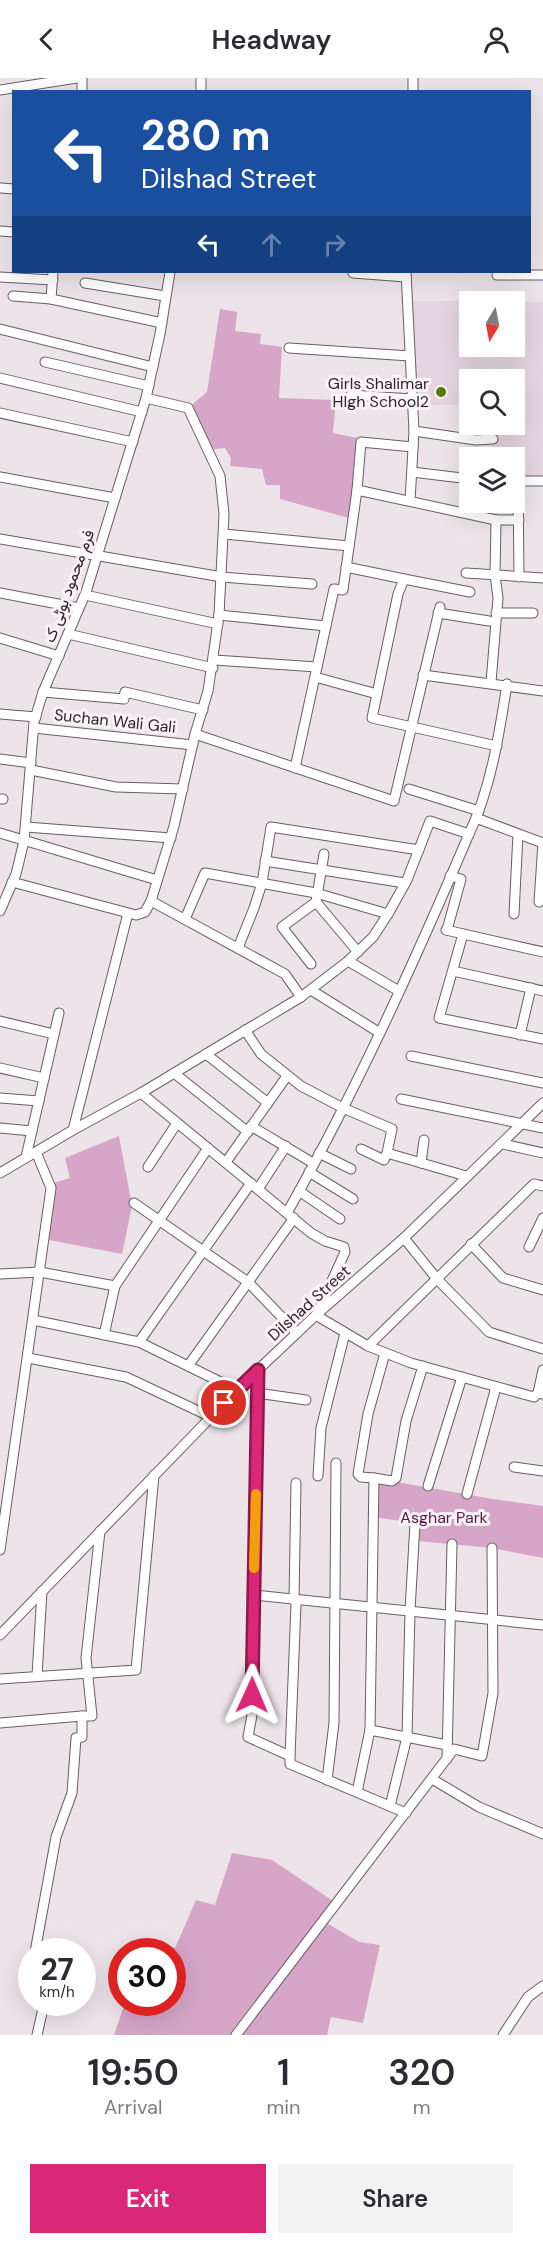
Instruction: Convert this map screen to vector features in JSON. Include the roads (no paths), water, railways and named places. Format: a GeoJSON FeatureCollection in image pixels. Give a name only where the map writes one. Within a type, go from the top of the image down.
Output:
{"type":"FeatureCollection","features":[{"type":"Feature","properties":{"kind":"street"},"geometry":{"type":"LineString","coordinates":[[0,90],[79,78]]}},
{"type":"Feature","properties":{"kind":"street","name":"فرم محمود بوٹی ک"},"geometry":{"type":"LineString","coordinates":[[0,911],[12,882],[24,841],[36,717],[43,692],[85,595],[133,442],[149,386],[170,273]]}},
{"type":"Feature","properties":{"kind":"street"},"geometry":{"type":"LineString","coordinates":[[352,273],[406,274],[414,431],[410,501]]}},
{"type":"Feature","properties":{"kind":"street"},"geometry":{"type":"LineString","coordinates":[[497,275],[543,275]]}},
{"type":"Feature","properties":{"kind":"street"},"geometry":{"type":"LineString","coordinates":[[0,277],[53,276],[51,299]]}},
{"type":"Feature","properties":{"kind":"street"},"geometry":{"type":"LineString","coordinates":[[85,283],[165,296]]}},
{"type":"Feature","properties":{"kind":"street"},"geometry":{"type":"LineString","coordinates":[[13,296],[51,299],[162,323]]}},
{"type":"Feature","properties":{"kind":"street"},"geometry":{"type":"LineString","coordinates":[[0,329],[153,367]]}},
{"type":"Feature","properties":{"kind":"street"},"geometry":{"type":"LineString","coordinates":[[66,367],[70,347]]}},
{"type":"Feature","properties":{"kind":"street"},"geometry":{"type":"LineString","coordinates":[[289,348],[410,356]]}},
{"type":"Feature","properties":{"kind":"street"},"geometry":{"type":"LineString","coordinates":[[45,362],[149,386]]}},
{"type":"Feature","properties":{"kind":"street"},"geometry":{"type":"LineString","coordinates":[[0,378],[142,412]]}},
{"type":"Feature","properties":{"kind":"street"},"geometry":{"type":"LineString","coordinates":[[351,395],[412,399]]}},
{"type":"Feature","properties":{"kind":"street"},"geometry":{"type":"LineString","coordinates":[[12,882],[136,915],[145,912],[151,901],[171,838],[213,664],[219,620],[224,514],[220,476],[188,408],[146,398]]}},
{"type":"Feature","properties":{"kind":"street"},"geometry":{"type":"LineString","coordinates":[[0,413],[133,442]]}},
{"type":"Feature","properties":{"kind":"street"},"geometry":{"type":"LineString","coordinates":[[414,431],[476,440],[493,439]]}},
{"type":"Feature","properties":{"kind":"street"},"geometry":{"type":"LineString","coordinates":[[295,768],[334,589],[342,590],[357,490],[361,442],[413,447]]}},
{"type":"Feature","properties":{"kind":"street"},"geometry":{"type":"LineString","coordinates":[[412,472],[459,478]]}},
{"type":"Feature","properties":{"kind":"street"},"geometry":{"type":"LineString","coordinates":[[0,477],[116,498]]}},
{"type":"Feature","properties":{"kind":"street"},"geometry":{"type":"LineString","coordinates":[[525,481],[543,481]]}},
{"type":"Feature","properties":{"kind":"street"},"geometry":{"type":"LineString","coordinates":[[357,490],[496,520],[519,520]]}},
{"type":"Feature","properties":{"kind":"street"},"geometry":{"type":"LineString","coordinates":[[518,513],[519,577]]}},
{"type":"Feature","properties":{"kind":"street"},"geometry":{"type":"LineString","coordinates":[[490,682],[498,598],[495,575],[496,520]]}},
{"type":"Feature","properties":{"kind":"street"},"geometry":{"type":"LineString","coordinates":[[224,534],[349,546]]}},
{"type":"Feature","properties":{"kind":"street"},"geometry":{"type":"LineString","coordinates":[[0,539],[222,577],[312,584]]}},
{"type":"Feature","properties":{"kind":"street"},"geometry":{"type":"LineString","coordinates":[[346,567],[470,592]]}},
{"type":"Feature","properties":{"kind":"street"},"geometry":{"type":"LineString","coordinates":[[466,573],[543,578]]}},
{"type":"Feature","properties":{"kind":"street"},"geometry":{"type":"LineString","coordinates":[[404,579],[398,594],[372,718],[497,746]]}},
{"type":"Feature","properties":{"kind":"street"},"geometry":{"type":"LineString","coordinates":[[0,592],[79,608]]}},
{"type":"Feature","properties":{"kind":"street"},"geometry":{"type":"LineString","coordinates":[[85,595],[219,620],[326,626]]}},
{"type":"Feature","properties":{"kind":"street"},"geometry":{"type":"LineString","coordinates":[[195,734],[394,801],[439,610],[489,621]]}},
{"type":"Feature","properties":{"kind":"street"},"geometry":{"type":"LineString","coordinates":[[496,613],[533,613]]}},
{"type":"Feature","properties":{"kind":"street"},"geometry":{"type":"LineString","coordinates":[[68,634],[213,664],[317,666]]}},
{"type":"Feature","properties":{"kind":"street"},"geometry":{"type":"LineString","coordinates":[[0,638],[59,656]]}},
{"type":"Feature","properties":{"kind":"street"},"geometry":{"type":"LineString","coordinates":[[423,675],[507,684],[543,691]]}},
{"type":"Feature","properties":{"kind":"street"},"geometry":{"type":"LineString","coordinates":[[315,677],[377,694]]}},
{"type":"Feature","properties":{"kind":"street"},"geometry":{"type":"LineString","coordinates":[[188,1366],[248,1282],[290,1216],[299,1191],[380,1033],[477,815],[497,746],[507,684]]}},
{"type":"Feature","properties":{"kind":"street"},"geometry":{"type":"LineString","coordinates":[[43,692],[124,699],[125,692],[203,710]]}},
{"type":"Feature","properties":{"kind":"street","name":"Suchan Wali Gali"},"geometry":{"type":"LineString","coordinates":[[0,714],[36,717]]}},
{"type":"Feature","properties":{"kind":"street","name":"Suchan Wali Gali"},"geometry":{"type":"LineString","coordinates":[[34,728],[193,745]]}},
{"type":"Feature","properties":{"kind":"street"},"geometry":{"type":"LineString","coordinates":[[0,759],[116,787],[183,789]]}},
{"type":"Feature","properties":{"kind":"street"},"geometry":{"type":"LineString","coordinates":[[409,789],[543,843],[539,902]]}},
{"type":"Feature","properties":{"kind":"street"},"geometry":{"type":"LineString","coordinates":[[0,1173],[141,1093],[301,997],[348,962],[373,937],[388,914],[405,883],[429,821],[469,834]]}},
{"type":"Feature","properties":{"kind":"street"},"geometry":{"type":"LineString","coordinates":[[26,827],[171,838]]}},
{"type":"Feature","properties":{"kind":"street"},"geometry":{"type":"LineString","coordinates":[[238,948],[262,883],[271,827],[419,850]]}},
{"type":"Feature","properties":{"kind":"street"},"geometry":{"type":"LineString","coordinates":[[0,833],[157,880]]}},
{"type":"Feature","properties":{"kind":"street"},"geometry":{"type":"LineString","coordinates":[[514,914],[518,834]]}},
{"type":"Feature","properties":{"kind":"street"},"geometry":{"type":"LineString","coordinates":[[310,964],[282,927],[316,897],[324,854]]}},
{"type":"Feature","properties":{"kind":"street"},"geometry":{"type":"LineString","coordinates":[[266,861],[405,883]]}},
{"type":"Feature","properties":{"kind":"street"},"geometry":{"type":"LineString","coordinates":[[185,919],[205,873],[262,883],[388,914]]}},
{"type":"Feature","properties":{"kind":"street"},"geometry":{"type":"LineString","coordinates":[[450,876],[461,879],[446,930],[543,952]]}},
{"type":"Feature","properties":{"kind":"street"},"geometry":{"type":"LineString","coordinates":[[316,897],[358,952]]}},
{"type":"Feature","properties":{"kind":"street"},"geometry":{"type":"LineString","coordinates":[[151,901],[285,974],[301,997]]}},
{"type":"Feature","properties":{"kind":"street"},"geometry":{"type":"LineString","coordinates":[[73,1130],[128,913]]}},
{"type":"Feature","properties":{"kind":"street"},"geometry":{"type":"LineString","coordinates":[[463,934],[440,1018],[543,1039]]}},
{"type":"Feature","properties":{"kind":"street"},"geometry":{"type":"LineString","coordinates":[[348,962],[399,991]]}},
{"type":"Feature","properties":{"kind":"street"},"geometry":{"type":"LineString","coordinates":[[453,971],[543,991]]}},
{"type":"Feature","properties":{"kind":"street"},"geometry":{"type":"LineString","coordinates":[[520,1035],[531,988]]}},
{"type":"Feature","properties":{"kind":"street"},"geometry":{"type":"LineString","coordinates":[[311,990],[380,1033]]}},
{"type":"Feature","properties":{"kind":"street"},"geometry":{"type":"LineString","coordinates":[[26,1157],[59,1013]]}},
{"type":"Feature","properties":{"kind":"street"},"geometry":{"type":"LineString","coordinates":[[0,1021],[54,1034]]}},
{"type":"Feature","properties":{"kind":"street"},"geometry":{"type":"LineString","coordinates":[[245,1030],[261,1054],[301,1086],[392,1130],[384,1160],[361,1149]]}},
{"type":"Feature","properties":{"kind":"street"},"geometry":{"type":"LineString","coordinates":[[206,1054],[268,1103]]}},
{"type":"Feature","properties":{"kind":"street"},"geometry":{"type":"LineString","coordinates":[[411,1056],[543,1083]]}},
{"type":"Feature","properties":{"kind":"street"},"geometry":{"type":"LineString","coordinates":[[0,1068],[44,1078]]}},
{"type":"Feature","properties":{"kind":"street"},"geometry":{"type":"LineString","coordinates":[[174,1073],[249,1129],[286,1146],[353,1199]]}},
{"type":"Feature","properties":{"kind":"street"},"geometry":{"type":"LineString","coordinates":[[226,1162],[287,1076]]}},
{"type":"Feature","properties":{"kind":"street"},"geometry":{"type":"LineString","coordinates":[[141,1093],[311,1233],[325,1241],[344,1247],[345,1250],[317,1314],[345,1333],[385,1353],[534,1397],[540,1393],[543,1370]]}},
{"type":"Feature","properties":{"kind":"street"},"geometry":{"type":"LineString","coordinates":[[0,1098],[39,1101]]}},
{"type":"Feature","properties":{"kind":"street"},"geometry":{"type":"LineString","coordinates":[[401,1099],[543,1128]]}},
{"type":"Feature","properties":{"kind":"street","name":"Dilshad Street"},"geometry":{"type":"LineString","coordinates":[[0,1635],[237,1390],[317,1314],[404,1238],[466,1176],[524,1124],[543,1103]]}},
{"type":"Feature","properties":{"kind":"street"},"geometry":{"type":"LineString","coordinates":[[148,1167],[177,1123]]}},
{"type":"Feature","properties":{"kind":"street"},"geometry":{"type":"LineString","coordinates":[[0,1128],[32,1131]]}},
{"type":"Feature","properties":{"kind":"street"},"geometry":{"type":"LineString","coordinates":[[421,1163],[424,1140]]}},
{"type":"Feature","properties":{"kind":"street"},"geometry":{"type":"LineString","coordinates":[[503,1144],[543,1153]]}},
{"type":"Feature","properties":{"kind":"street"},"geometry":{"type":"LineString","coordinates":[[140,1342],[204,1250],[286,1146]]}},
{"type":"Feature","properties":{"kind":"street"},"geometry":{"type":"LineString","coordinates":[[104,1335],[115,1286],[208,1148]]}},
{"type":"Feature","properties":{"kind":"street"},"geometry":{"type":"LineString","coordinates":[[0,1550],[51,1188],[36,1152]]}},
{"type":"Feature","properties":{"kind":"street"},"geometry":{"type":"LineString","coordinates":[[319,1153],[351,1169]]}},
{"type":"Feature","properties":{"kind":"street"},"geometry":{"type":"LineString","coordinates":[[387,1153],[466,1176]]}},
{"type":"Feature","properties":{"kind":"street"},"geometry":{"type":"LineString","coordinates":[[368,1346],[534,1184],[543,1186]]}},
{"type":"Feature","properties":{"kind":"street"},"geometry":{"type":"LineString","coordinates":[[299,1191],[340,1219]]}},
{"type":"Feature","properties":{"kind":"street"},"geometry":{"type":"LineString","coordinates":[[134,1203],[248,1282],[297,1333]]}},
{"type":"Feature","properties":{"kind":"street"},"geometry":{"type":"LineString","coordinates":[[529,1247],[543,1218]]}},
{"type":"Feature","properties":{"kind":"street"},"geometry":{"type":"LineString","coordinates":[[404,1238],[437,1279],[489,1332],[543,1349]]}},
{"type":"Feature","properties":{"kind":"street"},"geometry":{"type":"LineString","coordinates":[[471,1244],[503,1278],[543,1290]]}},
{"type":"Feature","properties":{"kind":"street"},"geometry":{"type":"LineString","coordinates":[[0,1274],[40,1272],[115,1286]]}},
{"type":"Feature","properties":{"kind":"street"},"geometry":{"type":"LineString","coordinates":[[33,1320],[140,1342],[237,1390]]}},
{"type":"Feature","properties":{"kind":"street"},"geometry":{"type":"LineString","coordinates":[[318,1476],[321,1428],[345,1333]]}},
{"type":"Feature","properties":{"kind":"street"},"geometry":{"type":"LineString","coordinates":[[385,1353],[368,1414],[358,1474],[361,1477],[392,1481],[396,1478],[406,1421],[423,1366]]}},
{"type":"Feature","properties":{"kind":"street"},"geometry":{"type":"LineString","coordinates":[[28,1358],[126,1377],[211,1417]]}},
{"type":"Feature","properties":{"kind":"street"},"geometry":{"type":"LineString","coordinates":[[258,1370],[252,1715],[248,1737],[290,1756]]}},
{"type":"Feature","properties":{"kind":"street"},"geometry":{"type":"LineString","coordinates":[[428,1486],[462,1377]]}},
{"type":"Feature","properties":{"kind":"street"},"geometry":{"type":"LineString","coordinates":[[467,1494],[496,1387]]}},
{"type":"Feature","properties":{"kind":"street"},"geometry":{"type":"LineString","coordinates":[[257,1393],[306,1400]]}},
{"type":"Feature","properties":{"kind":"street"},"geometry":{"type":"LineString","coordinates":[[327,1780],[334,1724],[336,1463]]}},
{"type":"Feature","properties":{"kind":"street"},"geometry":{"type":"LineString","coordinates":[[514,1467],[543,1471]]}},
{"type":"Feature","properties":{"kind":"street"},"geometry":{"type":"LineString","coordinates":[[0,1679],[136,1670],[154,1475]]}},
{"type":"Feature","properties":{"kind":"street"},"geometry":{"type":"LineString","coordinates":[[357,1792],[370,1730],[374,1478]]}},
{"type":"Feature","properties":{"kind":"street"},"geometry":{"type":"LineString","coordinates":[[296,1483],[294,1599],[296,1604],[290,1764],[406,1813]]}},
{"type":"Feature","properties":{"kind":"street"},"geometry":{"type":"LineString","coordinates":[[390,1806],[407,1737],[415,1523]]}},
{"type":"Feature","properties":{"kind":"street"},"geometry":{"type":"LineString","coordinates":[[0,1723],[92,1716],[86,1658],[100,1531]]}},
{"type":"Feature","properties":{"kind":"street"},"geometry":{"type":"LineString","coordinates":[[447,1759],[452,1544]]}},
{"type":"Feature","properties":{"kind":"street"},"geometry":{"type":"LineString","coordinates":[[236,2035],[454,1749],[482,1756],[492,1693],[492,1548]]}},
{"type":"Feature","properties":{"kind":"street"},"geometry":{"type":"LineString","coordinates":[[37,1676],[42,1591]]}},
{"type":"Feature","properties":{"kind":"street"},"geometry":{"type":"LineString","coordinates":[[254,1595],[543,1625]]}},
{"type":"Feature","properties":{"kind":"street"},"geometry":{"type":"LineString","coordinates":[[37,1938],[56,1837],[72,1793],[76,1738],[82,1737],[82,1716]]}},
{"type":"Feature","properties":{"kind":"street"},"geometry":{"type":"LineString","coordinates":[[370,1730],[447,1745]]}},
{"type":"Feature","properties":{"kind":"street"},"geometry":{"type":"LineString","coordinates":[[432,1779],[479,1807],[543,1834]]}},
{"type":"Feature","properties":{"kind":"street"},"geometry":{"type":"LineString","coordinates":[[503,2035],[528,1997],[543,1986]]}},
{"type":"Feature","properties":{"kind":"street"},"geometry":{"type":"LineString","coordinates":[[38,2035],[42,2016]]}},
{"type":"Feature","properties":{"kind":"place","name":"Girls Shalimar HIgh School2"},"geometry":{"type":"Point","coordinates":[441,392]}},
{"type":"Feature","properties":{"kind":"park label","name":"Asghar Park"},"geometry":{"type":"Point","coordinates":[444,1517]}}]}
